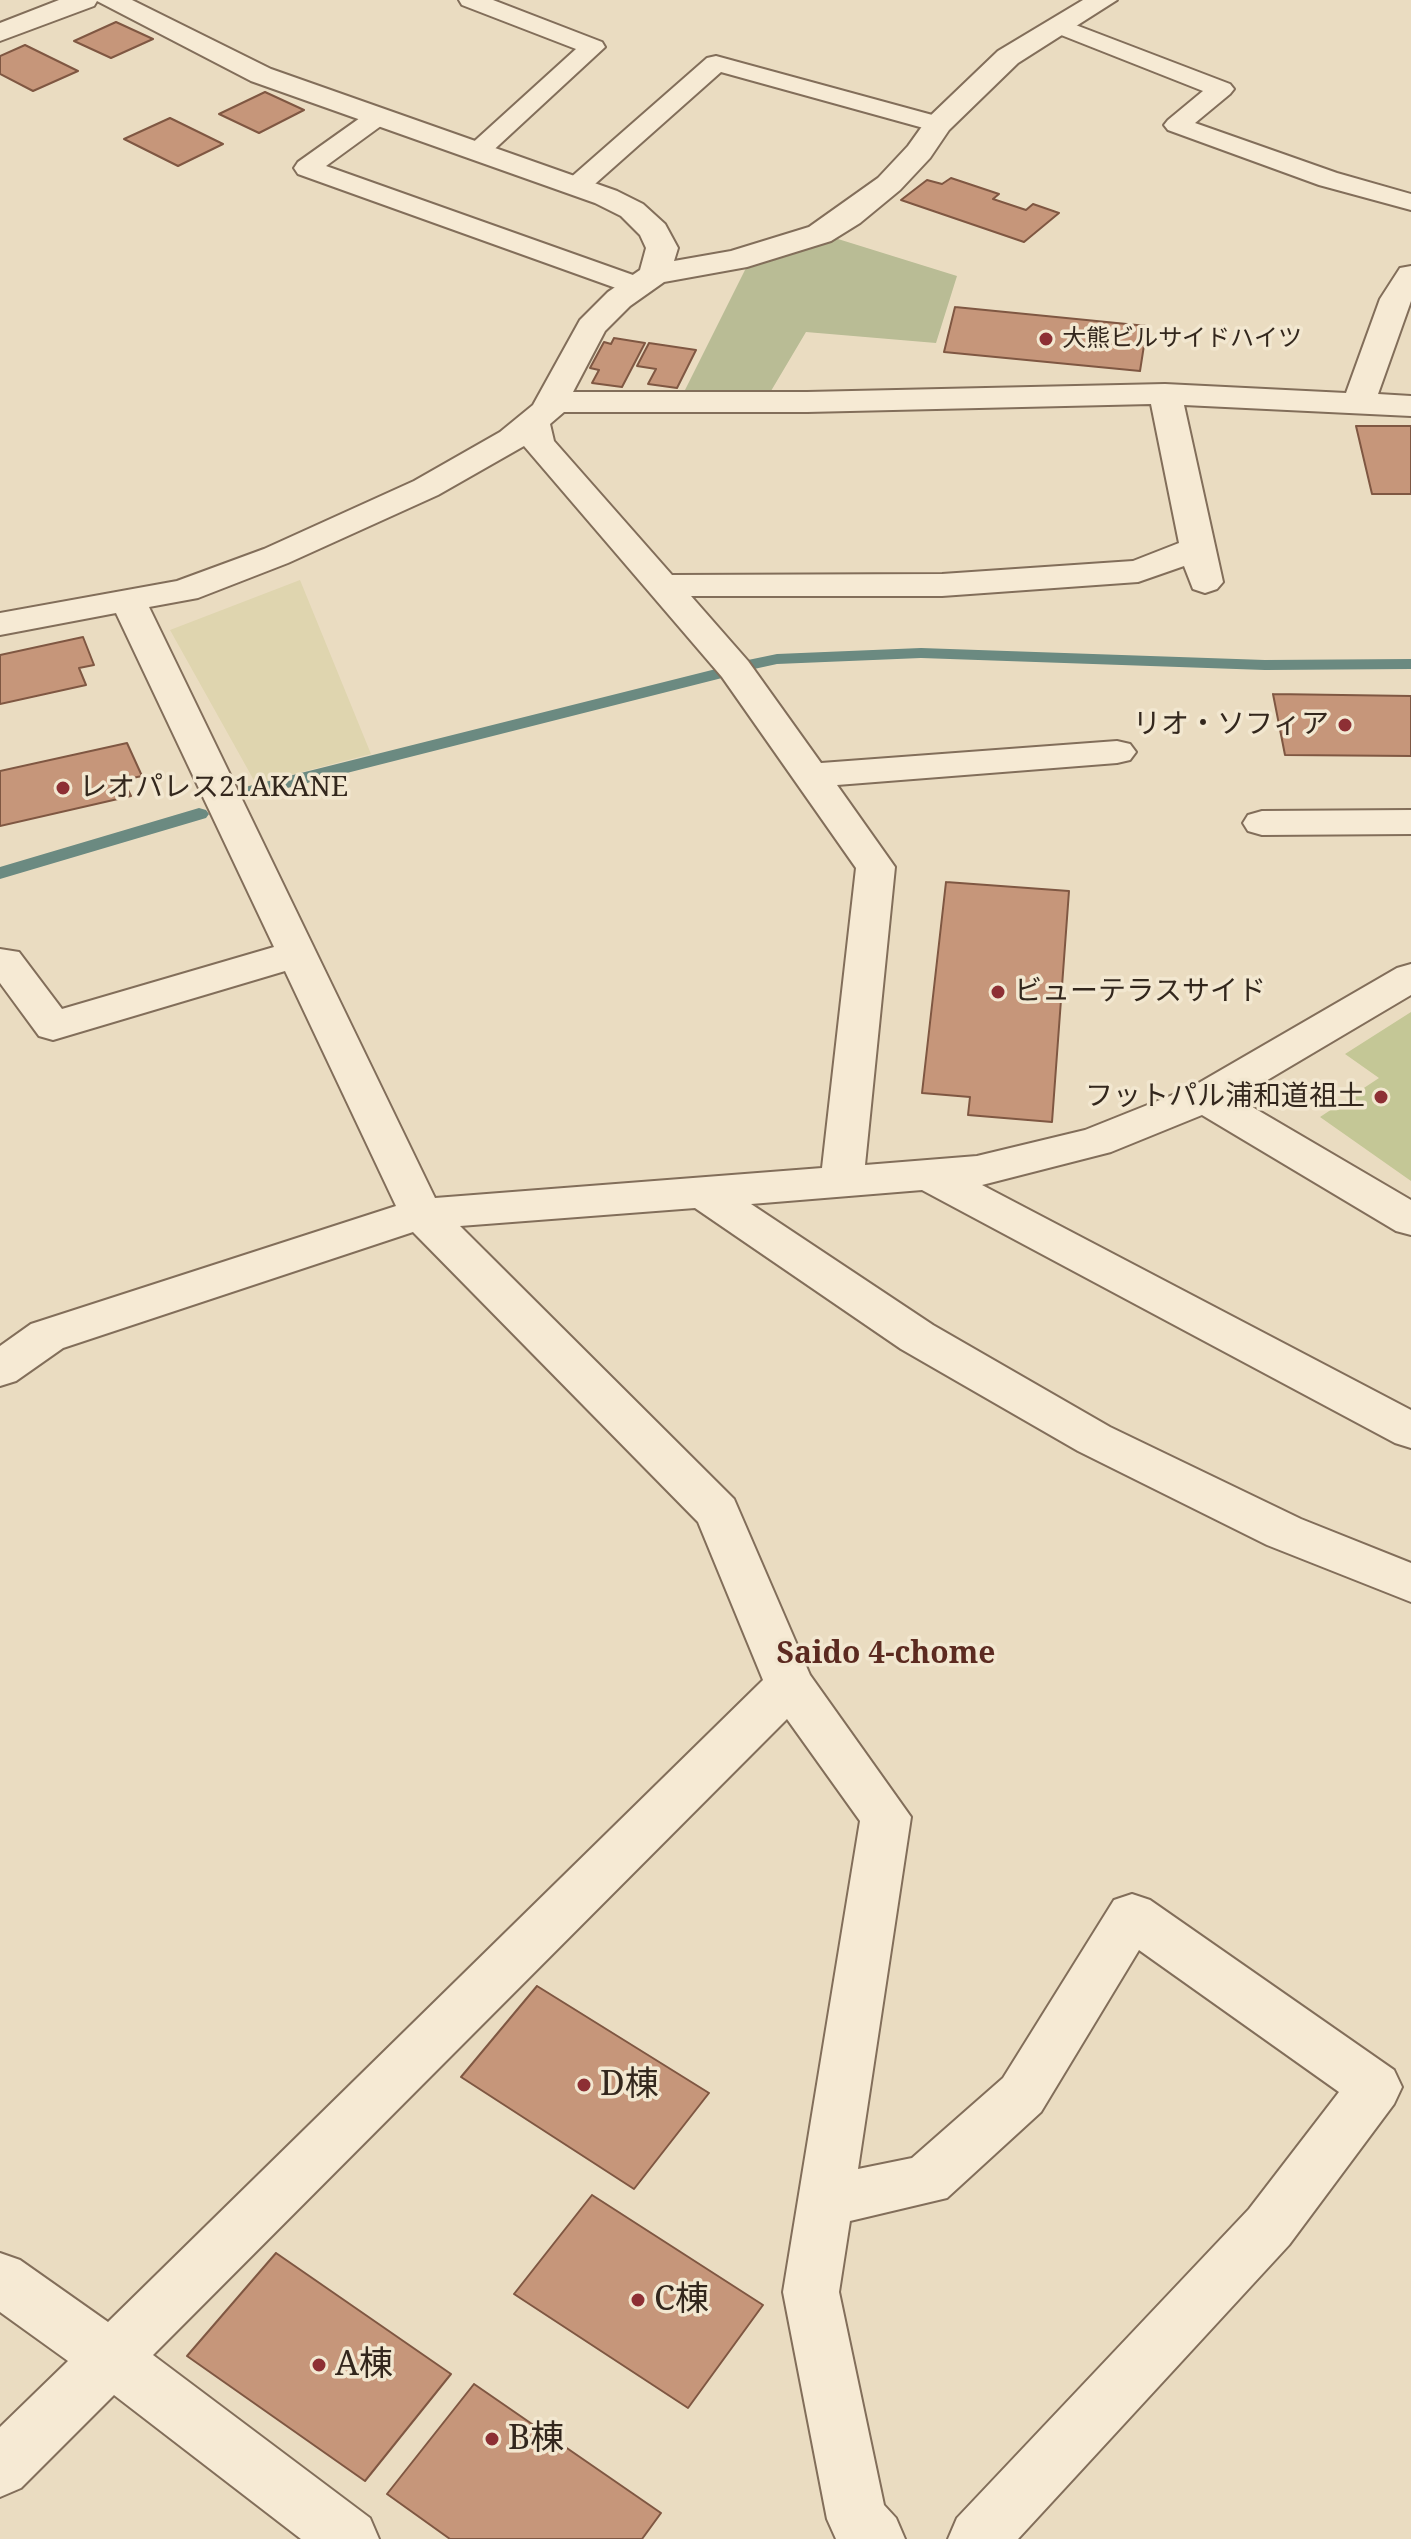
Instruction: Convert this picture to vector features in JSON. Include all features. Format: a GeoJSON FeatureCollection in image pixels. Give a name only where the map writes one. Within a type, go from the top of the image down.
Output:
{"type":"FeatureCollection","features":[{"type":"Feature","properties":{"kind":"street"},"geometry":{"type":"LineString","coordinates":[[6,28],[84,0]]}},
{"type":"Feature","properties":{"kind":"street"},"geometry":{"type":"LineString","coordinates":[[110,0],[261,75],[376,118],[578,185],[632,210],[654,231],[662,248],[645,280],[591,327],[540,415],[538,443],[735,669],[876,867],[842,1180]]}},
{"type":"Feature","properties":{"kind":"street"},"geometry":{"type":"LineString","coordinates":[[645,280],[736,260],[820,234],[889,184],[919,152],[938,124],[1008,57],[1103,0]]}},
{"type":"Feature","properties":{"kind":"street"},"geometry":{"type":"LineString","coordinates":[[1358,405],[1396,299],[1411,275]]}},
{"type":"Feature","properties":{"kind":"street"},"geometry":{"type":"LineString","coordinates":[[663,586],[957,584],[1201,565],[1165,394]]}},
{"type":"Feature","properties":{"kind":"street"},"geometry":{"type":"LineString","coordinates":[[0,624],[185,590],[276,556],[426,488],[512,439],[556,402],[807,402],[1165,394],[1411,406]]}},
{"type":"Feature","properties":{"kind":"street"},"geometry":{"type":"LineString","coordinates":[[128,601],[421,1214],[717,1512],[790,1685],[886,1817],[811,2292],[857,2519],[875,2539]]}},
{"type":"Feature","properties":{"kind":"street"},"geometry":{"type":"LineString","coordinates":[[810,776],[1117,752]]}},
{"type":"Feature","properties":{"kind":"street"},"geometry":{"type":"LineString","coordinates":[[1262,823],[1411,822]]}},
{"type":"Feature","properties":{"kind":"street"},"geometry":{"type":"LineString","coordinates":[[0,963],[5,961],[53,1026],[296,954]]}},
{"type":"Feature","properties":{"kind":"street"},"geometry":{"type":"LineString","coordinates":[[0,1369],[47,1336],[421,1214],[977,1171],[1096,1142],[1205,1098],[1411,977]]}},
{"type":"Feature","properties":{"kind":"street"},"geometry":{"type":"LineString","coordinates":[[1205,1098],[1411,1220]]}},
{"type":"Feature","properties":{"kind":"street"},"geometry":{"type":"LineString","coordinates":[[927,1174],[1411,1431]]}},
{"type":"Feature","properties":{"kind":"street"},"geometry":{"type":"LineString","coordinates":[[701,1191],[917,1337],[1094,1439],[1284,1532],[1411,1583]]}},
{"type":"Feature","properties":{"kind":"street"},"geometry":{"type":"LineString","coordinates":[[0,2468],[790,1685]]}},
{"type":"Feature","properties":{"kind":"street"},"geometry":{"type":"LineString","coordinates":[[825,2201],[927,2180],[1022,2095],[1132,1916],[1375,2087],[1269,2227],[978,2539]]}},
{"type":"Feature","properties":{"kind":"street"},"geometry":{"type":"LineString","coordinates":[[0,2279],[111,2358],[349,2539]]}},
{"type":"Feature","properties":{"kind":"lane"},"geometry":{"type":"LineString","coordinates":[[471,0],[593,47],[477,152]]}},
{"type":"Feature","properties":{"kind":"lane"},"geometry":{"type":"LineString","coordinates":[[1060,26],[1221,89],[1177,125],[1328,179],[1411,202]]}},
{"type":"Feature","properties":{"kind":"lane"},"geometry":{"type":"LineString","coordinates":[[578,185],[716,63],[938,124]]}},
{"type":"Feature","properties":{"kind":"lane"},"geometry":{"type":"LineString","coordinates":[[376,118],[307,168],[645,280]]}},
{"type":"Feature","properties":{"kind":"shaded area"},"geometry":{"type":"Polygon","coordinates":[[[300,580],[371,754],[256,784],[170,630],[300,580]]]}},
{"type":"Feature","properties":{"kind":"green space"},"geometry":{"type":"Polygon","coordinates":[[[838,239],[957,276],[936,343],[806,332],[771,391],[685,390],[747,266],[838,239]]]}},
{"type":"Feature","properties":{"kind":"green space","name":"フットパル浦和道祖土"},"geometry":{"type":"Polygon","coordinates":[[[1411,1012],[1411,1181],[1320,1117],[1379,1078],[1345,1054],[1411,1012]]]}},
{"type":"Feature","properties":{"kind":"building"},"geometry":{"type":"Polygon","coordinates":[[[116,22],[153,39],[111,58],[74,41],[116,22]]]}},
{"type":"Feature","properties":{"kind":"building"},"geometry":{"type":"Polygon","coordinates":[[[25,45],[78,71],[33,91],[0,74],[0,56],[25,45]]]}},
{"type":"Feature","properties":{"kind":"building"},"geometry":{"type":"Polygon","coordinates":[[[265,92],[304,110],[259,133],[219,114],[265,92]]]}},
{"type":"Feature","properties":{"kind":"building"},"geometry":{"type":"Polygon","coordinates":[[[170,118],[223,144],[178,166],[124,139],[170,118]]]}},
{"type":"Feature","properties":{"kind":"building"},"geometry":{"type":"Polygon","coordinates":[[[951,178],[999,194],[993,199],[1026,210],[1033,204],[1059,213],[1024,242],[901,200],[927,180],[942,184],[951,178]]]}},
{"type":"Feature","properties":{"kind":"building","name":"大熊ビルサイドハイツ"},"geometry":{"type":"Polygon","coordinates":[[[955,307],[1147,326],[1140,371],[944,352],[955,307]]]}},
{"type":"Feature","properties":{"kind":"building"},"geometry":{"type":"Polygon","coordinates":[[[614,338],[645,343],[622,387],[592,383],[599,370],[590,368],[604,342],[611,344],[614,338]]]}},
{"type":"Feature","properties":{"kind":"building"},"geometry":{"type":"Polygon","coordinates":[[[649,343],[696,350],[677,388],[648,384],[656,369],[637,366],[649,343]]]}},
{"type":"Feature","properties":{"kind":"building"},"geometry":{"type":"Polygon","coordinates":[[[1356,426],[1411,426],[1411,494],[1372,494],[1356,426]]]}},
{"type":"Feature","properties":{"kind":"building"},"geometry":{"type":"Polygon","coordinates":[[[83,637],[94,665],[79,668],[86,685],[0,704],[0,655],[83,637]]]}},
{"type":"Feature","properties":{"kind":"building","name":"リオ・ソフィア"},"geometry":{"type":"Polygon","coordinates":[[[1273,694],[1411,696],[1411,756],[1285,755],[1273,694]]]}},
{"type":"Feature","properties":{"kind":"building","name":"レオパレス21AKANE"},"geometry":{"type":"Polygon","coordinates":[[[127,743],[142,776],[123,780],[131,796],[0,826],[0,771],[127,743]]]}},
{"type":"Feature","properties":{"kind":"building","name":"ビューテラスサイド"},"geometry":{"type":"Polygon","coordinates":[[[946,882],[1069,891],[1052,1122],[968,1115],[970,1097],[922,1093],[946,882]]]}},
{"type":"Feature","properties":{"kind":"building","name":"D棟"},"geometry":{"type":"Polygon","coordinates":[[[537,1986],[709,2093],[634,2189],[461,2077],[537,1986]]]}},
{"type":"Feature","properties":{"kind":"building","name":"C棟"},"geometry":{"type":"Polygon","coordinates":[[[592,2195],[763,2305],[688,2408],[514,2294],[592,2195]]]}},
{"type":"Feature","properties":{"kind":"building","name":"A棟"},"geometry":{"type":"Polygon","coordinates":[[[276,2253],[451,2374],[365,2481],[187,2356],[276,2253]]]}},
{"type":"Feature","properties":{"kind":"building","name":"B棟"},"geometry":{"type":"Polygon","coordinates":[[[474,2384],[661,2513],[642,2539],[450,2539],[387,2494],[474,2384]]]}},
{"type":"Feature","properties":{"kind":"waterway"},"geometry":{"type":"LineString","coordinates":[[754,664],[777,659],[921,653],[1265,665],[1411,664]]}},
{"type":"Feature","properties":{"kind":"waterway"},"geometry":{"type":"LineString","coordinates":[[244,793],[716,674]]}},
{"type":"Feature","properties":{"kind":"waterway"},"geometry":{"type":"LineString","coordinates":[[0,873],[199,814]]}},
{"type":"Feature","properties":{"kind":"place","name":"大熊ビルサイドハイツ"},"geometry":{"type":"Point","coordinates":[1046,339]}},
{"type":"Feature","properties":{"kind":"place","name":"リオ・ソフィア"},"geometry":{"type":"Point","coordinates":[1345,725]}},
{"type":"Feature","properties":{"kind":"place","name":"レオパレス21AKANE"},"geometry":{"type":"Point","coordinates":[63,788]}},
{"type":"Feature","properties":{"kind":"place","name":"ビューテラスサイド"},"geometry":{"type":"Point","coordinates":[998,992]}},
{"type":"Feature","properties":{"kind":"place","name":"フットパル浦和道祖土"},"geometry":{"type":"Point","coordinates":[1381,1097]}},
{"type":"Feature","properties":{"kind":"place","name":"D棟"},"geometry":{"type":"Point","coordinates":[584,2085]}},
{"type":"Feature","properties":{"kind":"place","name":"C棟"},"geometry":{"type":"Point","coordinates":[638,2300]}},
{"type":"Feature","properties":{"kind":"place","name":"A棟"},"geometry":{"type":"Point","coordinates":[319,2365]}},
{"type":"Feature","properties":{"kind":"place","name":"B棟"},"geometry":{"type":"Point","coordinates":[492,2439]}},
{"type":"Feature","properties":{"kind":"district","name":"Saido 4-chome"},"geometry":{"type":"Point","coordinates":[886,1654]}}]}
